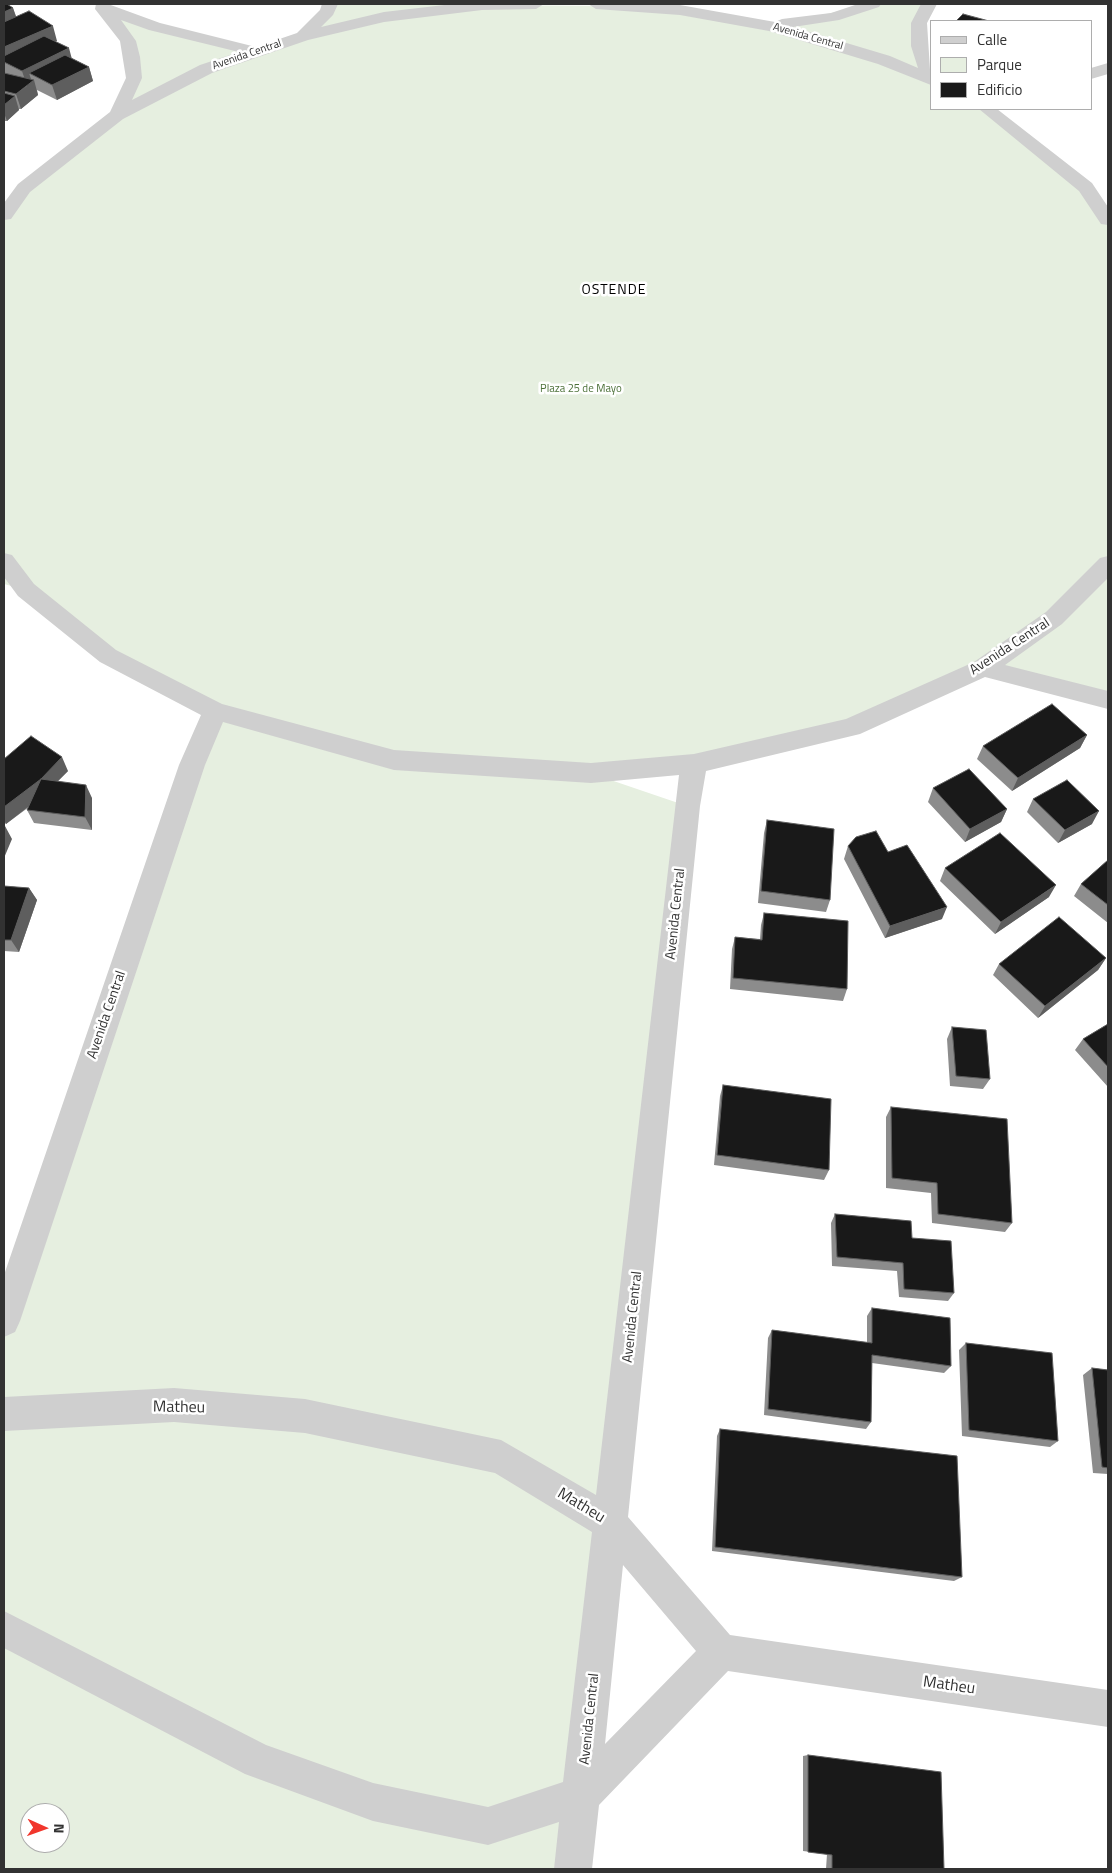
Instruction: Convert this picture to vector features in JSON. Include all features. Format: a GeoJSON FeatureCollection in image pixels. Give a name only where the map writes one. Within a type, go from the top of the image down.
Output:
{"type":"FeatureCollection","features":[{"type":"Feature","properties":{"kind":"street"},"geometry":{"type":"LineString","coordinates":[[303,36],[327,12],[330,4]]}},
{"type":"Feature","properties":{"kind":"street","name":"Avenida Central"},"geometry":{"type":"LineString","coordinates":[[4,215],[24,188],[117,115],[206,69],[254,51],[303,36],[384,17],[478,4],[536,4]]}},
{"type":"Feature","properties":{"kind":"street","name":"Avenida Central"},"geometry":{"type":"LineString","coordinates":[[596,4],[680,7],[770,26],[826,41],[884,60],[930,80]]}},
{"type":"Feature","properties":{"kind":"street"},"geometry":{"type":"LineString","coordinates":[[770,26],[833,17],[873,4]]}},
{"type":"Feature","properties":{"kind":"street"},"geometry":{"type":"LineString","coordinates":[[929,4],[919,24],[919,46],[930,80]]}},
{"type":"Feature","properties":{"kind":"street"},"geometry":{"type":"LineString","coordinates":[[101,6],[155,27],[254,51]]}},
{"type":"Feature","properties":{"kind":"street"},"geometry":{"type":"LineString","coordinates":[[101,6],[128,41],[132,57],[134,78],[117,115]]}},
{"type":"Feature","properties":{"kind":"street"},"geometry":{"type":"LineString","coordinates":[[1092,74],[1108,68]]}},
{"type":"Feature","properties":{"kind":"street"},"geometry":{"type":"LineString","coordinates":[[992,110],[1086,187],[1108,220]]}},
{"type":"Feature","properties":{"kind":"street"},"geometry":{"type":"LineString","coordinates":[[4,196],[24,188]]}},
{"type":"Feature","properties":{"kind":"street","name":"Avenida Central"},"geometry":{"type":"LineString","coordinates":[[4,560],[15,587],[108,656],[215,711],[394,760],[591,773],[694,764],[851,727],[983,668],[1054,618],[1108,564]]}},
{"type":"Feature","properties":{"kind":"street"},"geometry":{"type":"LineString","coordinates":[[983,668],[1108,700]]}},
{"type":"Feature","properties":{"kind":"street","name":"Avenida Central"},"geometry":{"type":"LineString","coordinates":[[4,1321],[192,764],[215,711]]}},
{"type":"Feature","properties":{"kind":"street","name":"Avenida Central"},"geometry":{"type":"LineString","coordinates":[[573,1869],[687,806],[694,764]]}},
{"type":"Feature","properties":{"kind":"street","name":"Matheu"},"geometry":{"type":"LineString","coordinates":[[4,1414],[174,1405],[305,1416],[501,1457],[611,1524],[721,1652],[1108,1709]]}},
{"type":"Feature","properties":{"kind":"street"},"geometry":{"type":"LineString","coordinates":[[4,1629],[258,1761],[373,1802],[488,1826],[582,1795],[721,1652]]}},
{"type":"Feature","properties":{"kind":"green space","name":"Plaza 25 de Mayo"},"geometry":{"type":"Polygon","coordinates":[[[330,4],[626,6],[770,26],[873,4],[929,4],[919,23],[930,77],[930,110],[992,111],[1086,187],[1108,220],[1108,563],[1094,577],[1108,564],[1108,700],[983,668],[899,710],[694,764],[593,774],[687,806],[574,1869],[4,1869],[4,1317],[192,765],[215,711],[108,656],[26,590],[4,584],[4,217],[34,180],[117,115],[132,57],[103,9],[254,51],[303,36],[327,12],[330,4]]]}},
{"type":"Feature","properties":{"kind":"building"},"geometry":{"type":"Polygon","coordinates":[[[4,4],[7,4],[13,8],[4,12],[4,4]]]}},
{"type":"Feature","properties":{"kind":"building"},"geometry":{"type":"Polygon","coordinates":[[[29,11],[53,26],[4,47],[4,22],[29,11]]]}},
{"type":"Feature","properties":{"kind":"building"},"geometry":{"type":"Polygon","coordinates":[[[963,14],[985,20],[957,20],[963,14]]]}},
{"type":"Feature","properties":{"kind":"building"},"geometry":{"type":"Polygon","coordinates":[[[44,36],[69,48],[22,71],[4,62],[4,56],[44,36]]]}},
{"type":"Feature","properties":{"kind":"building"},"geometry":{"type":"Polygon","coordinates":[[[65,55],[89,67],[52,85],[29,73],[65,55]]]}},
{"type":"Feature","properties":{"kind":"building"},"geometry":{"type":"Polygon","coordinates":[[[4,73],[34,80],[16,94],[4,91],[4,73]]]}},
{"type":"Feature","properties":{"kind":"building"},"geometry":{"type":"Polygon","coordinates":[[[4,93],[15,96],[4,105],[4,93]]]}},
{"type":"Feature","properties":{"kind":"building"},"geometry":{"type":"Polygon","coordinates":[[[1052,704],[1087,735],[1018,778],[983,746],[1052,704]]]}},
{"type":"Feature","properties":{"kind":"building"},"geometry":{"type":"Polygon","coordinates":[[[31,736],[62,757],[41,779],[4,807],[4,759],[31,736]]]}},
{"type":"Feature","properties":{"kind":"building"},"geometry":{"type":"Polygon","coordinates":[[[969,769],[1007,809],[970,829],[933,788],[969,769]]]}},
{"type":"Feature","properties":{"kind":"building"},"geometry":{"type":"Polygon","coordinates":[[[41,779],[86,785],[85,817],[27,810],[41,779]]]}},
{"type":"Feature","properties":{"kind":"building"},"geometry":{"type":"Polygon","coordinates":[[[1067,780],[1099,811],[1065,830],[1033,799],[1067,780]]]}},
{"type":"Feature","properties":{"kind":"building"},"geometry":{"type":"Polygon","coordinates":[[[767,820],[834,829],[830,900],[761,891],[767,820]]]}},
{"type":"Feature","properties":{"kind":"building"},"geometry":{"type":"Polygon","coordinates":[[[876,831],[888,852],[907,845],[947,907],[890,926],[848,846],[856,837],[876,831]]]}},
{"type":"Feature","properties":{"kind":"building"},"geometry":{"type":"Polygon","coordinates":[[[1000,833],[1056,885],[1001,922],[945,868],[1000,833]]]}},
{"type":"Feature","properties":{"kind":"building"},"geometry":{"type":"Polygon","coordinates":[[[1108,860],[1108,905],[1081,884],[1108,860]]]}},
{"type":"Feature","properties":{"kind":"building"},"geometry":{"type":"Polygon","coordinates":[[[4,886],[29,888],[11,940],[4,940],[4,886]]]}},
{"type":"Feature","properties":{"kind":"building"},"geometry":{"type":"Polygon","coordinates":[[[764,913],[848,921],[847,989],[733,978],[735,937],[762,940],[764,913]]]}},
{"type":"Feature","properties":{"kind":"building"},"geometry":{"type":"Polygon","coordinates":[[[1059,917],[1106,958],[1045,1006],[999,964],[1059,917]]]}},
{"type":"Feature","properties":{"kind":"building"},"geometry":{"type":"Polygon","coordinates":[[[1108,1024],[1108,1067],[1083,1039],[1108,1024]]]}},
{"type":"Feature","properties":{"kind":"building"},"geometry":{"type":"Polygon","coordinates":[[[952,1027],[986,1030],[990,1079],[956,1076],[952,1027]]]}},
{"type":"Feature","properties":{"kind":"building"},"geometry":{"type":"Polygon","coordinates":[[[723,1085],[831,1099],[829,1170],[717,1155],[723,1085]]]}},
{"type":"Feature","properties":{"kind":"building"},"geometry":{"type":"Polygon","coordinates":[[[891,1107],[1007,1119],[1012,1223],[938,1214],[937,1183],[892,1178],[891,1107]]]}},
{"type":"Feature","properties":{"kind":"building"},"geometry":{"type":"Polygon","coordinates":[[[835,1214],[911,1221],[912,1238],[951,1241],[954,1293],[904,1289],[903,1263],[837,1257],[835,1214]]]}},
{"type":"Feature","properties":{"kind":"building"},"geometry":{"type":"Polygon","coordinates":[[[872,1308],[950,1318],[951,1366],[872,1355],[871,1422],[768,1409],[772,1330],[872,1343],[872,1308]]]}},
{"type":"Feature","properties":{"kind":"building"},"geometry":{"type":"Polygon","coordinates":[[[966,1343],[1052,1353],[1058,1441],[969,1430],[966,1343]]]}},
{"type":"Feature","properties":{"kind":"building"},"geometry":{"type":"Polygon","coordinates":[[[1092,1368],[1108,1370],[1108,1468],[1102,1467],[1092,1368]]]}},
{"type":"Feature","properties":{"kind":"building"},"geometry":{"type":"Polygon","coordinates":[[[720,1429],[957,1456],[962,1577],[715,1547],[720,1429]]]}},
{"type":"Feature","properties":{"kind":"building"},"geometry":{"type":"Polygon","coordinates":[[[808,1755],[941,1772],[944,1869],[832,1869],[832,1855],[808,1852],[808,1755]]]}},
{"type":"Feature","properties":{"kind":"district","name":"OSTENDE"},"geometry":{"type":"Point","coordinates":[614,291]}}]}
